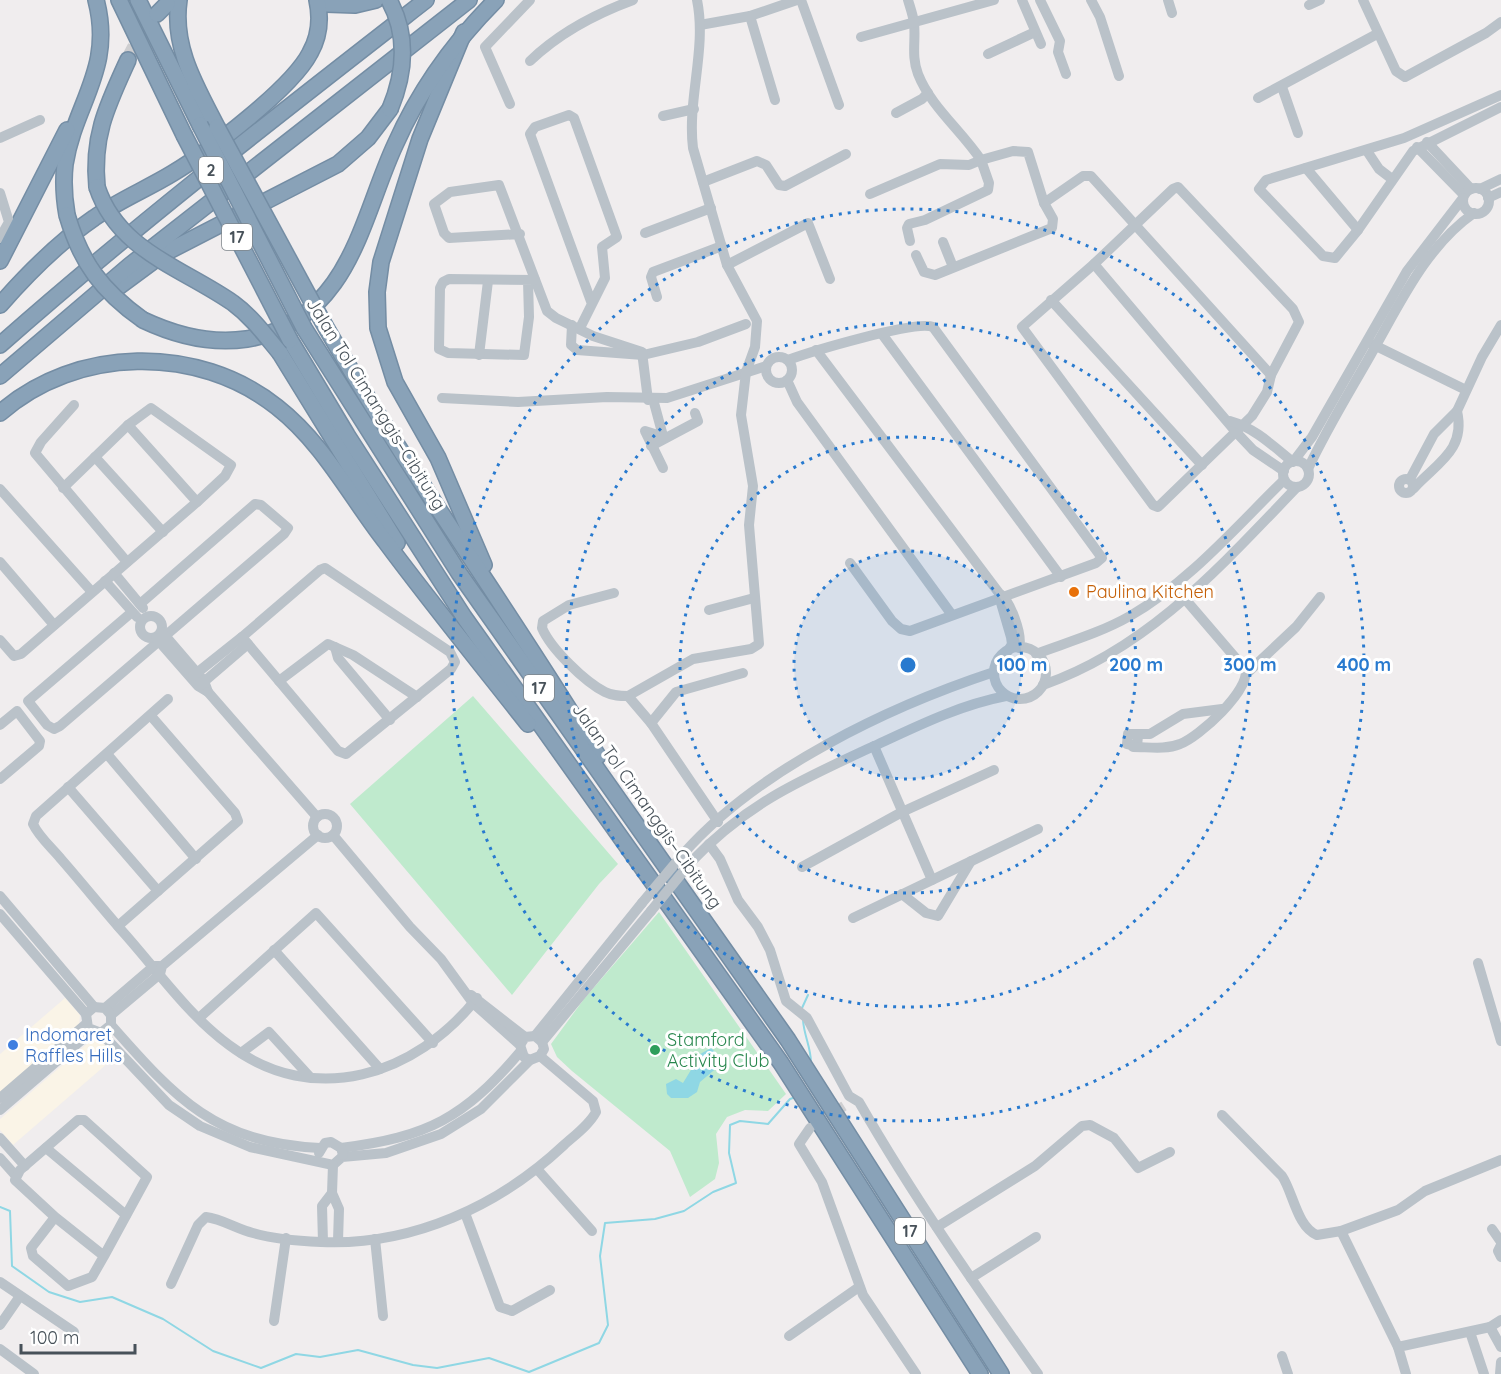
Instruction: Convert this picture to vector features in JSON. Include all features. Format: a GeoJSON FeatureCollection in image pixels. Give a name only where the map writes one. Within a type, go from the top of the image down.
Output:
{"type":"FeatureCollection","features":[{"type":"Feature","properties":{"kind":"highway"},"geometry":{"type":"LineString","coordinates":[[96,0],[102,48],[97,71],[73,135],[63,191],[75,244],[89,268],[121,304],[143,320],[190,338],[224,341],[273,333],[309,312],[335,282],[348,259],[395,144],[439,68],[464,32],[496,0]]}},
{"type":"Feature","properties":{"kind":"highway","name":"17"},"geometry":{"type":"LineString","coordinates":[[119,0],[184,135],[290,340],[347,435],[464,617],[781,1064],[980,1374]]}},
{"type":"Feature","properties":{"kind":"highway","name":"Jalan Tol Cimanggis–Cibitung"},"geometry":{"type":"LineString","coordinates":[[138,0],[304,328],[459,573],[788,1040],[1001,1374]]}},
{"type":"Feature","properties":{"kind":"highway"},"geometry":{"type":"LineString","coordinates":[[0,305],[55,249],[94,217],[173,173],[200,154],[285,84],[305,62],[315,44],[322,2],[356,5],[376,0]]}},
{"type":"Feature","properties":{"kind":"highway"},"geometry":{"type":"LineString","coordinates":[[56,326],[83,312],[163,254],[338,164],[368,138],[390,109],[402,73],[403,54],[400,31],[389,0]]}},
{"type":"Feature","properties":{"kind":"highway","name":"2"},"geometry":{"type":"LineString","coordinates":[[0,345],[93,266],[310,90],[426,0]]}},
{"type":"Feature","properties":{"kind":"highway","name":"2"},"geometry":{"type":"LineString","coordinates":[[0,376],[56,326],[469,0]]}},
{"type":"Feature","properties":{"kind":"highway"},"geometry":{"type":"LineString","coordinates":[[168,6],[182,52],[217,127],[319,315],[414,475],[549,675],[663,863]]}},
{"type":"Feature","properties":{"kind":"highway"},"geometry":{"type":"LineString","coordinates":[[464,32],[420,139],[381,262],[377,292],[378,328],[395,382],[438,458],[499,601]]}},
{"type":"Feature","properties":{"kind":"highway"},"geometry":{"type":"LineString","coordinates":[[128,60],[105,109],[97,136],[94,161],[102,203],[124,233],[142,249],[235,304],[255,322],[280,353],[434,605]]}},
{"type":"Feature","properties":{"kind":"highway"},"geometry":{"type":"LineString","coordinates":[[0,261],[97,71]]}},
{"type":"Feature","properties":{"kind":"highway"},"geometry":{"type":"LineString","coordinates":[[0,413],[33,389],[98,364],[155,360],[207,371],[243,386],[277,406],[306,433],[331,464],[384,540],[434,605],[635,857]]}},
{"type":"Feature","properties":{"kind":"street"},"geometry":{"type":"LineString","coordinates":[[510,104],[485,47],[530,0]]}},
{"type":"Feature","properties":{"kind":"street"},"geometry":{"type":"LineString","coordinates":[[530,61],[573,28],[633,0]]}},
{"type":"Feature","properties":{"kind":"street"},"geometry":{"type":"LineString","coordinates":[[614,593],[569,605],[543,621],[541,626],[562,656],[603,692],[628,696],[639,687],[700,656],[757,647],[759,642],[749,525],[753,486],[741,415],[746,372],[755,347],[757,321],[728,265],[693,148],[700,25],[697,0]]}},
{"type":"Feature","properties":{"kind":"street"},"geometry":{"type":"LineString","coordinates":[[700,25],[750,16],[799,0],[839,105]]}},
{"type":"Feature","properties":{"kind":"street"},"geometry":{"type":"LineString","coordinates":[[908,0],[915,23],[913,38],[916,69],[928,93],[948,120],[960,130],[981,160],[989,183],[988,190],[925,220],[909,224],[907,228],[910,241]]}},
{"type":"Feature","properties":{"kind":"street"},"geometry":{"type":"LineString","coordinates":[[861,37],[994,0]]}},
{"type":"Feature","properties":{"kind":"street"},"geometry":{"type":"LineString","coordinates":[[1022,0],[1041,44]]}},
{"type":"Feature","properties":{"kind":"street"},"geometry":{"type":"LineString","coordinates":[[1040,0],[1059,41],[1058,52],[1066,74]]}},
{"type":"Feature","properties":{"kind":"street"},"geometry":{"type":"LineString","coordinates":[[1092,0],[1100,16],[1119,76]]}},
{"type":"Feature","properties":{"kind":"street"},"geometry":{"type":"LineString","coordinates":[[1168,0],[1173,13]]}},
{"type":"Feature","properties":{"kind":"street"},"geometry":{"type":"LineString","coordinates":[[1309,5],[1320,0]]}},
{"type":"Feature","properties":{"kind":"street"},"geometry":{"type":"LineString","coordinates":[[1363,0],[1396,71],[1401,76],[1407,77],[1501,22]]}},
{"type":"Feature","properties":{"kind":"street"},"geometry":{"type":"LineString","coordinates":[[750,16],[775,100]]}},
{"type":"Feature","properties":{"kind":"street"},"geometry":{"type":"LineString","coordinates":[[988,54],[1035,32]]}},
{"type":"Feature","properties":{"kind":"street"},"geometry":{"type":"LineString","coordinates":[[1258,98],[1377,34]]}},
{"type":"Feature","properties":{"kind":"street"},"geometry":{"type":"LineString","coordinates":[[1282,87],[1298,134]]}},
{"type":"Feature","properties":{"kind":"street"},"geometry":{"type":"LineString","coordinates":[[896,113],[922,99],[928,93]]}},
{"type":"Feature","properties":{"kind":"street"},"geometry":{"type":"LineString","coordinates":[[1501,95],[1404,138],[1266,180],[1260,185],[1260,192],[1327,259],[1338,256],[1392,179],[1422,145],[1501,107]]}},
{"type":"Feature","properties":{"kind":"street"},"geometry":{"type":"LineString","coordinates":[[663,116],[694,109]]}},
{"type":"Feature","properties":{"kind":"street"},"geometry":{"type":"LineString","coordinates":[[592,304],[530,134],[535,127],[569,115],[574,118],[617,234],[615,240],[602,247],[605,275],[592,304],[576,326],[571,345],[577,350],[643,354],[698,342],[746,324]]}},
{"type":"Feature","properties":{"kind":"street"},"geometry":{"type":"LineString","coordinates":[[0,138],[40,120]]}},
{"type":"Feature","properties":{"kind":"street"},"geometry":{"type":"LineString","coordinates":[[1422,145],[1470,193],[1488,198],[1501,192]]}},
{"type":"Feature","properties":{"kind":"street"},"geometry":{"type":"LineString","coordinates":[[870,194],[940,164],[969,165],[1013,151],[1028,152],[1044,203],[1053,219],[1052,228],[928,275],[921,267],[916,255]]}},
{"type":"Feature","properties":{"kind":"street"},"geometry":{"type":"LineString","coordinates":[[1367,151],[1379,169],[1392,179]]}},
{"type":"Feature","properties":{"kind":"street"},"geometry":{"type":"LineString","coordinates":[[703,182],[757,161],[766,165],[779,184],[785,186],[846,154]]}},
{"type":"Feature","properties":{"kind":"street"},"geometry":{"type":"LineString","coordinates":[[1306,168],[1358,230]]}},
{"type":"Feature","properties":{"kind":"street"},"geometry":{"type":"LineString","coordinates":[[1044,203],[1083,176],[1089,175],[1271,375]]}},
{"type":"Feature","properties":{"kind":"street"},"geometry":{"type":"LineString","coordinates":[[338,1241],[339,1209],[332,1192],[333,1166],[342,1153],[410,1136],[462,1110],[484,1092],[651,911],[687,858],[777,792],[873,746],[948,714],[1006,696],[1019,699],[1029,698],[1043,685],[1071,675],[1119,649],[1185,600],[1297,487],[1307,482],[1308,469],[1407,271],[1470,193],[1501,179]]}},
{"type":"Feature","properties":{"kind":"street"},"geometry":{"type":"LineString","coordinates":[[519,234],[449,238],[444,232],[434,204],[450,192],[496,183],[519,234],[531,280],[544,307],[551,315],[612,343],[641,351],[643,354],[650,400],[663,437]]}},
{"type":"Feature","properties":{"kind":"street"},"geometry":{"type":"LineString","coordinates":[[1181,188],[1299,318],[1298,328],[1271,375],[1263,399],[1240,429],[1164,505],[1158,507],[1153,505],[1023,330],[1024,323],[1094,264],[1173,189],[1181,188]]}},
{"type":"Feature","properties":{"kind":"street"},"geometry":{"type":"LineString","coordinates":[[0,193],[9,222],[0,238]]}},
{"type":"Feature","properties":{"kind":"street"},"geometry":{"type":"LineString","coordinates":[[1470,193],[1465,208],[1474,213]]}},
{"type":"Feature","properties":{"kind":"street"},"geometry":{"type":"LineString","coordinates":[[1006,696],[997,686],[994,672],[996,662],[1013,649],[1036,654],[1103,629],[1144,607],[1187,573],[1284,476],[1432,254],[1458,224],[1486,208],[1488,198]]}},
{"type":"Feature","properties":{"kind":"street"},"geometry":{"type":"LineString","coordinates":[[645,233],[711,208]]}},
{"type":"Feature","properties":{"kind":"street"},"geometry":{"type":"LineString","coordinates":[[728,265],[808,223],[830,279]]}},
{"type":"Feature","properties":{"kind":"street"},"geometry":{"type":"LineString","coordinates":[[943,242],[953,267]]}},
{"type":"Feature","properties":{"kind":"street"},"geometry":{"type":"LineString","coordinates":[[657,297],[651,277],[653,272],[722,246]]}},
{"type":"Feature","properties":{"kind":"street"},"geometry":{"type":"LineString","coordinates":[[1094,264],[1230,422],[1293,462],[1302,463],[1308,469]]}},
{"type":"Feature","properties":{"kind":"street"},"geometry":{"type":"LineString","coordinates":[[449,279],[531,280],[524,355],[448,353],[438,348],[440,288],[443,282],[449,279]]}},
{"type":"Feature","properties":{"kind":"street"},"geometry":{"type":"LineString","coordinates":[[479,355],[488,281]]}},
{"type":"Feature","properties":{"kind":"street"},"geometry":{"type":"LineString","coordinates":[[1051,300],[1202,465]]}},
{"type":"Feature","properties":{"kind":"street"},"geometry":{"type":"LineString","coordinates":[[529,317],[551,315]]}},
{"type":"Feature","properties":{"kind":"street"},"geometry":{"type":"LineString","coordinates":[[442,398],[518,402],[667,398],[724,382],[766,366],[775,357],[788,360],[816,350],[928,325],[937,330],[944,339],[1101,553],[1100,562],[952,615],[915,631],[901,629],[888,616],[850,563]]}},
{"type":"Feature","properties":{"kind":"street"},"geometry":{"type":"LineString","coordinates":[[1457,411],[1459,431],[1455,447],[1426,475],[1412,484],[1416,467],[1434,434],[1457,411],[1501,325]]}},
{"type":"Feature","properties":{"kind":"street"},"geometry":{"type":"LineString","coordinates":[[882,334],[1061,577]]}},
{"type":"Feature","properties":{"kind":"street"},"geometry":{"type":"LineString","coordinates":[[1372,343],[1466,390]]}},
{"type":"Feature","properties":{"kind":"street"},"geometry":{"type":"LineString","coordinates":[[816,350],[1001,597],[1013,649]]}},
{"type":"Feature","properties":{"kind":"street"},"geometry":{"type":"LineString","coordinates":[[766,366],[770,379],[779,383],[787,380],[792,372],[788,360]]}},
{"type":"Feature","properties":{"kind":"street"},"geometry":{"type":"LineString","coordinates":[[787,380],[797,402],[952,615]]}},
{"type":"Feature","properties":{"kind":"street"},"geometry":{"type":"LineString","coordinates":[[74,405],[35,450],[40,462],[127,562]]}},
{"type":"Feature","properties":{"kind":"street"},"geometry":{"type":"LineString","coordinates":[[0,640],[12,654],[18,656],[197,502],[228,472],[231,465],[155,409],[146,410],[63,488]]}},
{"type":"Feature","properties":{"kind":"street"},"geometry":{"type":"LineString","coordinates":[[651,446],[663,437],[698,421],[695,413]]}},
{"type":"Feature","properties":{"kind":"street"},"geometry":{"type":"LineString","coordinates":[[128,425],[197,502]]}},
{"type":"Feature","properties":{"kind":"street"},"geometry":{"type":"LineString","coordinates":[[1240,429],[1253,450],[1297,487]]}},
{"type":"Feature","properties":{"kind":"street"},"geometry":{"type":"LineString","coordinates":[[663,437],[645,431],[663,468]]}},
{"type":"Feature","properties":{"kind":"street"},"geometry":{"type":"LineString","coordinates":[[95,457],[163,532]]}},
{"type":"Feature","properties":{"kind":"street"},"geometry":{"type":"LineString","coordinates":[[1416,467],[1426,475]]}},
{"type":"Feature","properties":{"kind":"street"},"geometry":{"type":"LineString","coordinates":[[0,489],[92,592]]}},
{"type":"Feature","properties":{"kind":"street"},"geometry":{"type":"LineString","coordinates":[[255,504],[261,505],[286,525],[288,530],[284,534],[160,637],[60,726],[54,729],[47,726],[28,701],[136,608],[255,504]]}},
{"type":"Feature","properties":{"kind":"street"},"geometry":{"type":"LineString","coordinates":[[0,562],[54,625]]}},
{"type":"Feature","properties":{"kind":"street"},"geometry":{"type":"LineString","coordinates":[[200,682],[245,640],[320,570],[330,569],[453,656],[455,662],[451,669],[352,752],[342,753],[245,640]]}},
{"type":"Feature","properties":{"kind":"street"},"geometry":{"type":"LineString","coordinates":[[114,573],[145,619],[160,620],[160,637],[317,817]]}},
{"type":"Feature","properties":{"kind":"street"},"geometry":{"type":"LineString","coordinates":[[105,581],[136,608]]}},
{"type":"Feature","properties":{"kind":"street"},"geometry":{"type":"LineString","coordinates":[[709,610],[754,597]]}},
{"type":"Feature","properties":{"kind":"street"},"geometry":{"type":"LineString","coordinates":[[1222,709],[1183,714],[1150,734],[1138,736],[1139,743],[1133,747],[1170,747],[1186,742],[1205,729],[1222,709],[1239,689],[1246,674],[1296,627],[1320,597]]}},
{"type":"Feature","properties":{"kind":"street"},"geometry":{"type":"LineString","coordinates":[[1185,600],[1246,674]]}},
{"type":"Feature","properties":{"kind":"street"},"geometry":{"type":"LineString","coordinates":[[145,619],[140,627],[145,637],[160,637]]}},
{"type":"Feature","properties":{"kind":"street"},"geometry":{"type":"LineString","coordinates":[[279,681],[326,645],[353,655],[417,697]]}},
{"type":"Feature","properties":{"kind":"street"},"geometry":{"type":"LineString","coordinates":[[334,647],[338,658],[390,720]]}},
{"type":"Feature","properties":{"kind":"street"},"geometry":{"type":"LineString","coordinates":[[1036,654],[1045,669],[1043,685]]}},
{"type":"Feature","properties":{"kind":"street"},"geometry":{"type":"LineString","coordinates":[[528,1042],[642,903],[687,858],[717,822],[768,781],[867,722],[937,692],[994,672]]}},
{"type":"Feature","properties":{"kind":"street"},"geometry":{"type":"LineString","coordinates":[[651,723],[676,692],[743,673]]}},
{"type":"Feature","properties":{"kind":"street"},"geometry":{"type":"LineString","coordinates":[[628,696],[651,723],[717,822]]}},
{"type":"Feature","properties":{"kind":"street"},"geometry":{"type":"LineString","coordinates":[[168,699],[152,716],[36,816],[33,824],[199,1018],[241,1053],[280,1071],[310,1077],[348,1077],[406,1060],[433,1043],[475,1001]]}},
{"type":"Feature","properties":{"kind":"street"},"geometry":{"type":"LineString","coordinates":[[0,725],[17,711],[40,741],[39,746],[0,779]]}},
{"type":"Feature","properties":{"kind":"street"},"geometry":{"type":"LineString","coordinates":[[118,926],[233,828],[238,817],[152,716]]}},
{"type":"Feature","properties":{"kind":"street"},"geometry":{"type":"LineString","coordinates":[[1150,734],[1151,747]]}},
{"type":"Feature","properties":{"kind":"street"},"geometry":{"type":"LineString","coordinates":[[873,746],[932,880]]}},
{"type":"Feature","properties":{"kind":"street"},"geometry":{"type":"LineString","coordinates":[[107,754],[196,858]]}},
{"type":"Feature","properties":{"kind":"street"},"geometry":{"type":"LineString","coordinates":[[802,867],[902,812],[994,770]]}},
{"type":"Feature","properties":{"kind":"street"},"geometry":{"type":"LineString","coordinates":[[68,788],[158,891]]}},
{"type":"Feature","properties":{"kind":"street"},"geometry":{"type":"LineString","coordinates":[[317,817],[327,814],[335,819],[337,829],[333,835],[325,837],[318,835]]}},
{"type":"Feature","properties":{"kind":"street"},"geometry":{"type":"LineString","coordinates":[[317,817],[314,826],[318,835]]}},
{"type":"Feature","properties":{"kind":"street"},"geometry":{"type":"LineString","coordinates":[[853,918],[1038,829]]}},
{"type":"Feature","properties":{"kind":"street"},"geometry":{"type":"LineString","coordinates":[[1,1103],[318,835]]}},
{"type":"Feature","properties":{"kind":"street"},"geometry":{"type":"LineString","coordinates":[[0,914],[98,1020],[171,1091],[198,1112],[265,1140],[320,1148],[331,1142],[342,1153],[386,1153],[441,1134],[492,1100],[544,1050],[528,1042],[465,992],[333,835]]}},
{"type":"Feature","properties":{"kind":"street"},"geometry":{"type":"LineString","coordinates":[[708,844],[720,859],[738,900],[758,927],[770,950],[786,1001],[802,1013],[847,1101],[859,1102],[895,1165],[970,1278],[1038,1374]]}},
{"type":"Feature","properties":{"kind":"street"},"geometry":{"type":"LineString","coordinates":[[902,894],[926,913],[938,916],[971,861]]}},
{"type":"Feature","properties":{"kind":"street"},"geometry":{"type":"LineString","coordinates":[[0,896],[153,1090],[185,1118],[217,1135],[250,1147],[333,1166]]}},
{"type":"Feature","properties":{"kind":"street"},"geometry":{"type":"LineString","coordinates":[[199,1018],[312,915],[319,914],[433,1043]]}},
{"type":"Feature","properties":{"kind":"street"},"geometry":{"type":"LineString","coordinates":[[274,950],[380,1069]]}},
{"type":"Feature","properties":{"kind":"street"},"geometry":{"type":"LineString","coordinates":[[1478,963],[1501,1041]]}},
{"type":"Feature","properties":{"kind":"street"},"geometry":{"type":"LineString","coordinates":[[241,1053],[269,1032],[310,1077]]}},
{"type":"Feature","properties":{"kind":"street"},"geometry":{"type":"LineString","coordinates":[[171,1284],[200,1222],[206,1217],[256,1234],[286,1238],[323,1242],[375,1239],[418,1230],[465,1213],[537,1169],[594,1116],[596,1109],[593,1101],[535,1058],[528,1042]]}},
{"type":"Feature","properties":{"kind":"street"},"geometry":{"type":"LineString","coordinates":[[1222,1115],[1282,1176],[1289,1186],[1303,1221],[1312,1233],[1317,1235],[1341,1231],[1398,1210],[1425,1191],[1501,1160]]}},
{"type":"Feature","properties":{"kind":"street"},"geometry":{"type":"LineString","coordinates":[[16,1176],[78,1120],[84,1120],[147,1176],[92,1277],[68,1286],[31,1252],[33,1244],[55,1217]]}},
{"type":"Feature","properties":{"kind":"street"},"geometry":{"type":"LineString","coordinates":[[937,1227],[1035,1166],[1083,1126],[1090,1125],[1114,1138],[1138,1168],[1170,1152]]}},
{"type":"Feature","properties":{"kind":"street"},"geometry":{"type":"LineString","coordinates":[[810,1128],[799,1144],[822,1182],[859,1287],[916,1374]]}},
{"type":"Feature","properties":{"kind":"street"},"geometry":{"type":"LineString","coordinates":[[0,1138],[25,1166]]}},
{"type":"Feature","properties":{"kind":"street"},"geometry":{"type":"LineString","coordinates":[[46,1148],[126,1215]]}},
{"type":"Feature","properties":{"kind":"street"},"geometry":{"type":"LineString","coordinates":[[320,1148],[322,1162]]}},
{"type":"Feature","properties":{"kind":"street"},"geometry":{"type":"LineString","coordinates":[[0,1158],[16,1176],[16,1182],[21,1188],[104,1256]]}},
{"type":"Feature","properties":{"kind":"street"},"geometry":{"type":"LineString","coordinates":[[537,1169],[592,1231]]}},
{"type":"Feature","properties":{"kind":"street"},"geometry":{"type":"LineString","coordinates":[[323,1242],[322,1206],[332,1192]]}},
{"type":"Feature","properties":{"kind":"street"},"geometry":{"type":"LineString","coordinates":[[465,1213],[500,1306],[512,1311],[550,1290]]}},
{"type":"Feature","properties":{"kind":"street"},"geometry":{"type":"LineString","coordinates":[[1492,1229],[1501,1244],[1498,1251],[1501,1257]]}},
{"type":"Feature","properties":{"kind":"street"},"geometry":{"type":"LineString","coordinates":[[1341,1231],[1398,1347],[1406,1374]]}},
{"type":"Feature","properties":{"kind":"street"},"geometry":{"type":"LineString","coordinates":[[970,1278],[1036,1237]]}},
{"type":"Feature","properties":{"kind":"street"},"geometry":{"type":"LineString","coordinates":[[274,1321],[286,1238]]}},
{"type":"Feature","properties":{"kind":"street"},"geometry":{"type":"LineString","coordinates":[[375,1239],[383,1316]]}},
{"type":"Feature","properties":{"kind":"street"},"geometry":{"type":"LineString","coordinates":[[0,1282],[74,1332]]}},
{"type":"Feature","properties":{"kind":"street"},"geometry":{"type":"LineString","coordinates":[[789,1336],[859,1287]]}},
{"type":"Feature","properties":{"kind":"street"},"geometry":{"type":"LineString","coordinates":[[0,1325],[20,1296]]}},
{"type":"Feature","properties":{"kind":"street"},"geometry":{"type":"LineString","coordinates":[[1398,1347],[1490,1327],[1501,1320]]}},
{"type":"Feature","properties":{"kind":"street"},"geometry":{"type":"LineString","coordinates":[[1490,1327],[1501,1347]]}},
{"type":"Feature","properties":{"kind":"street"},"geometry":{"type":"LineString","coordinates":[[1470,1332],[1484,1374]]}},
{"type":"Feature","properties":{"kind":"street"},"geometry":{"type":"LineString","coordinates":[[0,1349],[34,1374]]}},
{"type":"Feature","properties":{"kind":"street"},"geometry":{"type":"LineString","coordinates":[[1282,1356],[1288,1374]]}},
{"type":"Feature","properties":{"kind":"street"},"geometry":{"type":"LineString","coordinates":[[1500,1374],[1501,1362]]}},
{"type":"Feature","properties":{"kind":"shaded area"},"geometry":{"type":"Polygon","coordinates":[[[65,998],[80,1015],[79,1025],[0,1094],[0,1054],[65,998]]]}},
{"type":"Feature","properties":{"kind":"shaded area"},"geometry":{"type":"Polygon","coordinates":[[[96,1040],[102,1042],[115,1057],[13,1145],[0,1130],[0,1119],[89,1042],[96,1040]]]}},
{"type":"Feature","properties":{"kind":"green space"},"geometry":{"type":"Polygon","coordinates":[[[473,696],[618,864],[599,884],[512,995],[350,804],[473,696]]]}},
{"type":"Feature","properties":{"kind":"green space","name":"Stamford Activity Club"},"geometry":{"type":"Polygon","coordinates":[[[659,912],[786,1094],[768,1111],[745,1110],[727,1117],[716,1134],[719,1163],[715,1179],[690,1197],[670,1151],[572,1071],[557,1057],[551,1044],[584,999],[659,912]]]}},
{"type":"Feature","properties":{"kind":"water"},"geometry":{"type":"Polygon","coordinates":[[[711,1048],[720,1057],[719,1066],[700,1082],[697,1092],[688,1098],[671,1098],[667,1094],[666,1084],[676,1079],[683,1083],[694,1065],[687,1064],[683,1070],[677,1067],[711,1048]]]}},
{"type":"Feature","properties":{"kind":"waterway"},"geometry":{"type":"LineString","coordinates":[[802,1008],[808,995]]}},
{"type":"Feature","properties":{"kind":"waterway"},"geometry":{"type":"LineString","coordinates":[[803,1020],[811,1063]]}},
{"type":"Feature","properties":{"kind":"waterway"},"geometry":{"type":"LineString","coordinates":[[0,1207],[10,1211],[12,1266],[49,1292],[80,1302],[112,1297],[163,1319],[213,1351],[261,1368],[296,1354],[320,1357],[358,1350],[413,1365],[437,1368],[489,1358],[529,1372],[599,1343],[608,1325],[600,1256],[605,1223],[655,1219],[684,1211],[713,1192],[736,1183],[729,1153],[730,1125],[740,1121],[768,1124],[790,1099],[796,1097]]}},
{"type":"Feature","properties":{"kind":"tunnel"},"geometry":{"type":"LineString","coordinates":[[128,60],[143,31],[157,15]]}},
{"type":"Feature","properties":{"kind":"tunnel"},"geometry":{"type":"LineString","coordinates":[[814,1125],[844,1106]]}},
{"type":"Feature","properties":{"kind":"place","name":"Paulina Kitchen"},"geometry":{"type":"Point","coordinates":[1074,592]}},
{"type":"Feature","properties":{"kind":"place","name":"Indomaret Raffles Hills"},"geometry":{"type":"Point","coordinates":[13,1045]}},
{"type":"Feature","properties":{"kind":"place","name":"Stamford Activity Club"},"geometry":{"type":"Point","coordinates":[655,1050]}}]}
